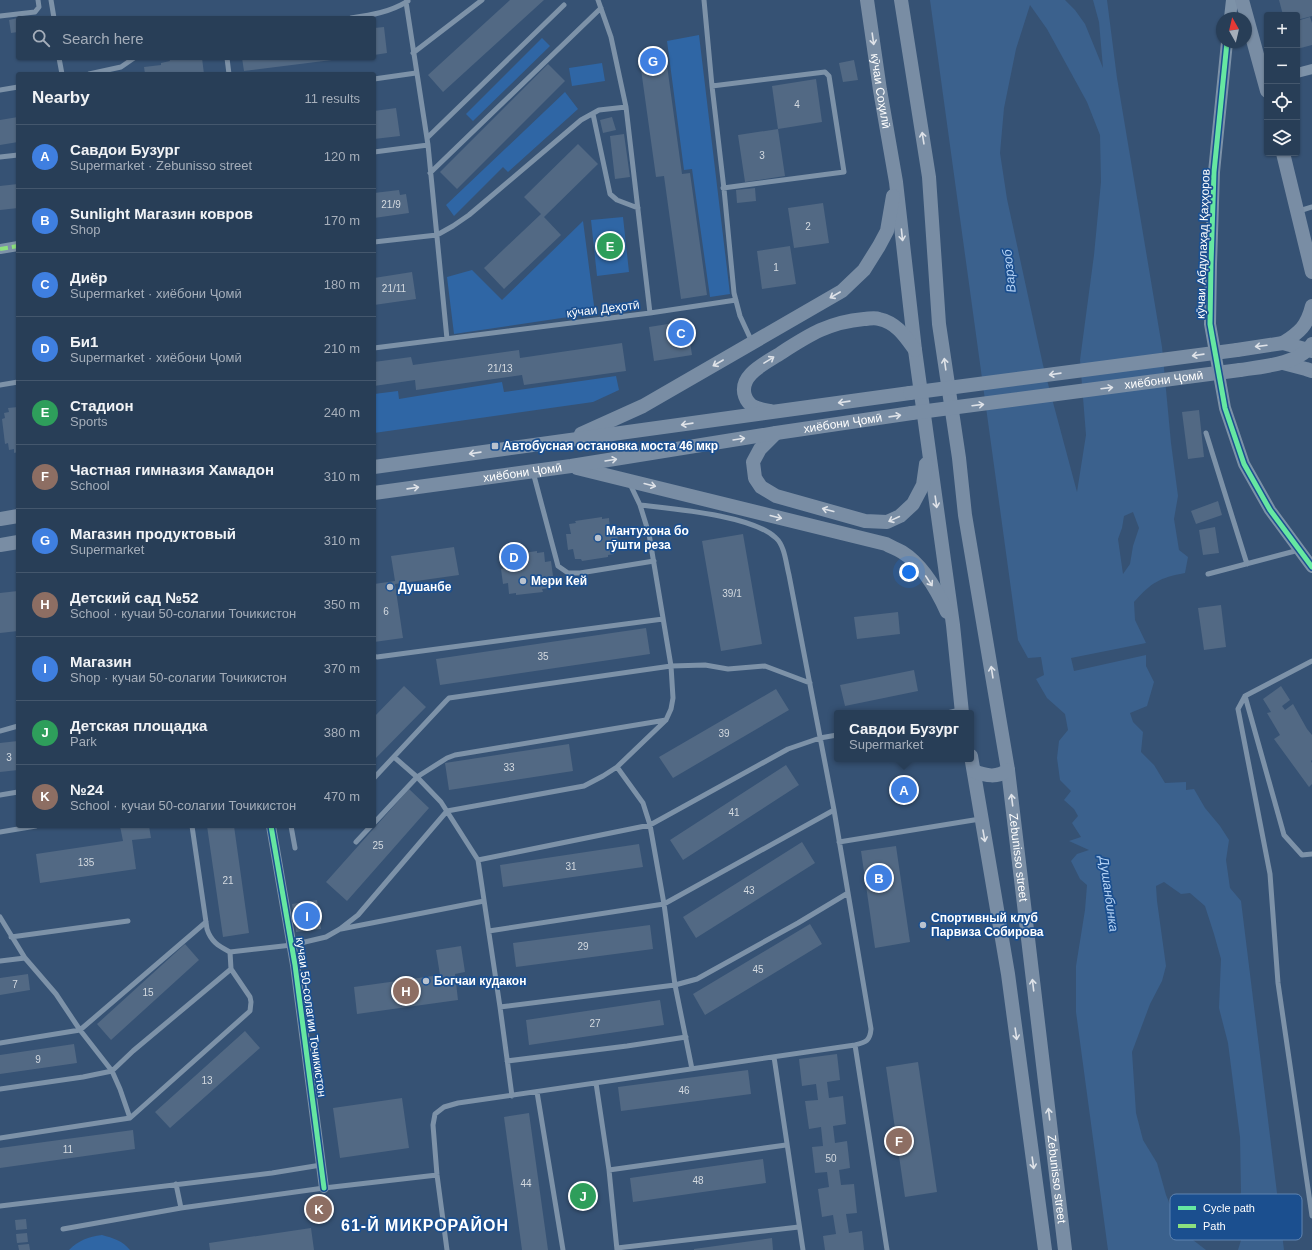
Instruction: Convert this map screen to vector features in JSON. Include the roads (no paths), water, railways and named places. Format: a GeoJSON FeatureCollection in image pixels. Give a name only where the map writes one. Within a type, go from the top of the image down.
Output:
{"type":"FeatureCollection","features":[{"type":"Feature","properties":{"kind":"main road","name":"кӯчаи Соҳилӣ"},"geometry":{"type":"LineString","coordinates":[[867,0],[880,90],[896,182],[915,350],[952,625],[962,710]]}},
{"type":"Feature","properties":{"kind":"main road","name":"Zebunisso street"},"geometry":{"type":"LineString","coordinates":[[901,0],[929,177],[939,324],[958,450],[965,515],[1008,770],[1064,1250]]}},
{"type":"Feature","properties":{"kind":"main road"},"geometry":{"type":"LineString","coordinates":[[1242,0],[1266,84]]}},
{"type":"Feature","properties":{"kind":"main road"},"geometry":{"type":"LineString","coordinates":[[1284,156],[1311,268],[1312,281]]}},
{"type":"Feature","properties":{"kind":"main road"},"geometry":{"type":"LineString","coordinates":[[567,440],[643,406],[842,291],[864,270],[887,231],[896,182]]}},
{"type":"Feature","properties":{"kind":"main road"},"geometry":{"type":"LineString","coordinates":[[1283,343],[1298,334],[1309,317],[1312,306]]}},
{"type":"Feature","properties":{"kind":"main road"},"geometry":{"type":"LineString","coordinates":[[772,412],[755,408],[747,402],[744,391],[746,380],[756,369],[813,333],[839,323],[877,318],[899,328],[915,350]]}},
{"type":"Feature","properties":{"kind":"main road","name":"хиёбони Ҷомӣ"},"geometry":{"type":"LineString","coordinates":[[376,467],[1283,343],[1311,348]]}},
{"type":"Feature","properties":{"kind":"main road","name":"хиёбони Ҷомӣ"},"geometry":{"type":"LineString","coordinates":[[376,493],[533,472],[912,413],[1240,370],[1283,363],[1311,348]]}},
{"type":"Feature","properties":{"kind":"main road"},"geometry":{"type":"LineString","coordinates":[[1283,363],[1312,371]]}},
{"type":"Feature","properties":{"kind":"main road"},"geometry":{"type":"LineString","coordinates":[[776,433],[760,449],[753,462],[755,478],[761,487],[776,496],[865,520],[887,522],[900,516],[913,504],[923,485],[929,450]]}},
{"type":"Feature","properties":{"kind":"main road"},"geometry":{"type":"LineString","coordinates":[[571,466],[886,544],[903,552],[921,568],[941,599],[952,625]]}},
{"type":"Feature","properties":{"kind":"main road"},"geometry":{"type":"LineString","coordinates":[[0,519],[16,516]]}},
{"type":"Feature","properties":{"kind":"main road"},"geometry":{"type":"LineString","coordinates":[[0,545],[16,542]]}},
{"type":"Feature","properties":{"kind":"main road"},"geometry":{"type":"LineString","coordinates":[[972,762],[1008,974],[1045,1250]]}},
{"type":"Feature","properties":{"kind":"main road"},"geometry":{"type":"LineString","coordinates":[[974,771],[984,775],[993,776],[1002,774],[1008,770]]}},
{"type":"Feature","properties":{"kind":"street"},"geometry":{"type":"LineString","coordinates":[[1231,12],[1232,0]]}},
{"type":"Feature","properties":{"kind":"street","name":"кӯчаи Абдулаҳад Қаҳҳоров"},"geometry":{"type":"LineString","coordinates":[[1226,48],[1214,172],[1210,324],[1225,408],[1244,464],[1270,510],[1312,567]]}},
{"type":"Feature","properties":{"kind":"street"},"geometry":{"type":"LineString","coordinates":[[1300,72],[1312,69]]}},
{"type":"Feature","properties":{"kind":"street"},"geometry":{"type":"LineString","coordinates":[[0,249],[16,246]]}},
{"type":"Feature","properties":{"kind":"street","name":"кучаи 50-солагии Точикистон"},"geometry":{"type":"LineString","coordinates":[[271,828],[292,945],[324,1188]]}},
{"type":"Feature","properties":{"kind":"lane"},"geometry":{"type":"LineString","coordinates":[[0,16],[36,11],[39,7],[38,0]]}},
{"type":"Feature","properties":{"kind":"lane"},"geometry":{"type":"LineString","coordinates":[[51,0],[54,16]]}},
{"type":"Feature","properties":{"kind":"lane"},"geometry":{"type":"LineString","coordinates":[[413,53],[482,0]]}},
{"type":"Feature","properties":{"kind":"lane","name":"кӯчаи Деҳотӣ"},"geometry":{"type":"LineString","coordinates":[[376,348],[650,313],[626,107],[611,37],[598,0]]}},
{"type":"Feature","properties":{"kind":"lane"},"geometry":{"type":"LineString","coordinates":[[704,0],[734,293],[740,316],[752,343]]}},
{"type":"Feature","properties":{"kind":"lane"},"geometry":{"type":"LineString","coordinates":[[364,16],[390,10],[407,1],[413,53],[428,145],[447,339]]}},
{"type":"Feature","properties":{"kind":"lane"},"geometry":{"type":"LineString","coordinates":[[426,138],[564,6]]}},
{"type":"Feature","properties":{"kind":"lane"},"geometry":{"type":"LineString","coordinates":[[430,173],[601,8]]}},
{"type":"Feature","properties":{"kind":"lane"},"geometry":{"type":"LineString","coordinates":[[59,60],[62,72]]}},
{"type":"Feature","properties":{"kind":"lane"},"geometry":{"type":"LineString","coordinates":[[98,72],[121,67],[131,60]]}},
{"type":"Feature","properties":{"kind":"lane"},"geometry":{"type":"LineString","coordinates":[[227,60],[229,72]]}},
{"type":"Feature","properties":{"kind":"lane"},"geometry":{"type":"LineString","coordinates":[[712,86],[825,72],[829,76],[844,172],[723,188]]}},
{"type":"Feature","properties":{"kind":"lane"},"geometry":{"type":"LineString","coordinates":[[376,79],[416,73]]}},
{"type":"Feature","properties":{"kind":"lane"},"geometry":{"type":"LineString","coordinates":[[0,90],[16,87]]}},
{"type":"Feature","properties":{"kind":"lane"},"geometry":{"type":"LineString","coordinates":[[376,242],[437,235],[469,215],[580,120],[606,108],[626,107]]}},
{"type":"Feature","properties":{"kind":"lane"},"geometry":{"type":"LineString","coordinates":[[593,114],[610,194],[617,200],[638,208]]}},
{"type":"Feature","properties":{"kind":"lane"},"geometry":{"type":"LineString","coordinates":[[376,152],[428,145]]}},
{"type":"Feature","properties":{"kind":"lane"},"geometry":{"type":"LineString","coordinates":[[0,157],[16,155]]}},
{"type":"Feature","properties":{"kind":"lane"},"geometry":{"type":"LineString","coordinates":[[1298,212],[1312,207]]}},
{"type":"Feature","properties":{"kind":"lane"},"geometry":{"type":"LineString","coordinates":[[650,313],[736,300]]}},
{"type":"Feature","properties":{"kind":"lane"},"geometry":{"type":"LineString","coordinates":[[0,385],[16,382]]}},
{"type":"Feature","properties":{"kind":"lane"},"geometry":{"type":"LineString","coordinates":[[1206,433],[1247,564]]}},
{"type":"Feature","properties":{"kind":"lane"},"geometry":{"type":"LineString","coordinates":[[533,472],[558,566],[568,573],[580,573],[654,561]]}},
{"type":"Feature","properties":{"kind":"lane"},"geometry":{"type":"LineString","coordinates":[[192,828],[206,922],[210,937],[216,944],[230,952],[292,945],[326,937],[340,929],[358,915],[447,811],[584,786],[617,767],[666,720],[671,709],[673,698],[671,666],[650,534],[640,505],[627,480]]}},
{"type":"Feature","properties":{"kind":"lane"},"geometry":{"type":"LineString","coordinates":[[447,1250],[437,1175],[433,1125],[435,1114],[444,1107],[458,1103],[855,1045],[869,1040],[871,1029],[834,810],[789,575],[782,549],[777,538],[764,529],[743,522],[687,511],[640,505]]}},
{"type":"Feature","properties":{"kind":"lane"},"geometry":{"type":"LineString","coordinates":[[1208,574],[1299,550]]}},
{"type":"Feature","properties":{"kind":"lane"},"geometry":{"type":"LineString","coordinates":[[376,657],[663,619]]}},
{"type":"Feature","properties":{"kind":"lane"},"geometry":{"type":"LineString","coordinates":[[1312,662],[1245,696],[1238,709],[1270,874],[1278,983],[1312,1216]]}},
{"type":"Feature","properties":{"kind":"lane"},"geometry":{"type":"LineString","coordinates":[[376,776],[449,698],[671,666],[705,665],[728,669],[765,666],[810,683]]}},
{"type":"Feature","properties":{"kind":"lane"},"geometry":{"type":"LineString","coordinates":[[1245,696],[1284,835],[1302,854],[1312,854]]}},
{"type":"Feature","properties":{"kind":"lane"},"geometry":{"type":"LineString","coordinates":[[376,821],[417,777],[447,758],[455,755],[666,720]]}},
{"type":"Feature","properties":{"kind":"lane"},"geometry":{"type":"LineString","coordinates":[[0,731],[16,727]]}},
{"type":"Feature","properties":{"kind":"lane"},"geometry":{"type":"LineString","coordinates":[[478,860],[650,825],[788,749],[820,738],[834,736]]}},
{"type":"Feature","properties":{"kind":"lane"},"geometry":{"type":"LineString","coordinates":[[394,756],[441,802],[478,860],[512,1096]]}},
{"type":"Feature","properties":{"kind":"lane"},"geometry":{"type":"LineString","coordinates":[[617,767],[642,803],[650,825],[664,904],[675,985],[692,1069]]}},
{"type":"Feature","properties":{"kind":"lane"},"geometry":{"type":"LineString","coordinates":[[0,795],[16,792]]}},
{"type":"Feature","properties":{"kind":"lane"},"geometry":{"type":"LineString","coordinates":[[489,931],[664,904],[834,810]]}},
{"type":"Feature","properties":{"kind":"lane"},"geometry":{"type":"LineString","coordinates":[[839,842],[981,819]]}},
{"type":"Feature","properties":{"kind":"lane"},"geometry":{"type":"LineString","coordinates":[[0,832],[24,828]]}},
{"type":"Feature","properties":{"kind":"lane"},"geometry":{"type":"LineString","coordinates":[[291,828],[295,848]]}},
{"type":"Feature","properties":{"kind":"lane"},"geometry":{"type":"LineString","coordinates":[[356,842],[369,828]]}},
{"type":"Feature","properties":{"kind":"lane"},"geometry":{"type":"LineString","coordinates":[[500,1007],[675,985],[697,979],[798,923],[848,893]]}},
{"type":"Feature","properties":{"kind":"lane"},"geometry":{"type":"LineString","coordinates":[[340,929],[484,901]]}},
{"type":"Feature","properties":{"kind":"lane"},"geometry":{"type":"LineString","coordinates":[[0,917],[25,958],[56,994],[80,1030],[112,1071],[130,1118]]}},
{"type":"Feature","properties":{"kind":"lane"},"geometry":{"type":"LineString","coordinates":[[11,937],[128,921]]}},
{"type":"Feature","properties":{"kind":"lane"},"geometry":{"type":"LineString","coordinates":[[0,1043],[80,1030],[206,922]]}},
{"type":"Feature","properties":{"kind":"lane"},"geometry":{"type":"LineString","coordinates":[[0,1138],[130,1118],[250,1011],[250,997],[231,969],[230,952]]}},
{"type":"Feature","properties":{"kind":"lane"},"geometry":{"type":"LineString","coordinates":[[0,961],[25,958]]}},
{"type":"Feature","properties":{"kind":"lane"},"geometry":{"type":"LineString","coordinates":[[0,1089],[112,1071],[133,1051],[231,969]]}},
{"type":"Feature","properties":{"kind":"lane"},"geometry":{"type":"LineString","coordinates":[[507,1061],[628,1046],[686,1037]]}},
{"type":"Feature","properties":{"kind":"lane"},"geometry":{"type":"LineString","coordinates":[[855,1045],[887,1250]]}},
{"type":"Feature","properties":{"kind":"lane"},"geometry":{"type":"LineString","coordinates":[[774,1057],[803,1250]]}},
{"type":"Feature","properties":{"kind":"lane"},"geometry":{"type":"LineString","coordinates":[[596,1083],[609,1170],[617,1249],[799,1227]]}},
{"type":"Feature","properties":{"kind":"lane"},"geometry":{"type":"LineString","coordinates":[[537,1092],[563,1250]]}},
{"type":"Feature","properties":{"kind":"lane"},"geometry":{"type":"LineString","coordinates":[[609,1170],[786,1144]]}},
{"type":"Feature","properties":{"kind":"lane"},"geometry":{"type":"LineString","coordinates":[[0,1206],[272,1173],[321,1165]]}},
{"type":"Feature","properties":{"kind":"lane"},"geometry":{"type":"LineString","coordinates":[[63,1229],[181,1208],[324,1188],[437,1175]]}},
{"type":"Feature","properties":{"kind":"lane"},"geometry":{"type":"LineString","coordinates":[[176,1184],[181,1208]]}},
{"type":"Feature","properties":{"kind":"water"},"geometry":{"type":"Polygon","coordinates":[[[930,0],[1065,0],[1075,10],[1085,24],[1103,68],[1099,22],[1093,0],[1107,0],[1117,78],[1162,347],[1171,443],[1178,496],[1174,519],[1179,550],[1188,557],[1185,573],[1156,582],[1134,602],[1135,620],[1146,643],[1071,658],[1074,671],[1146,655],[1146,666],[1154,682],[1147,706],[1130,713],[1133,722],[1143,732],[1141,752],[1154,765],[1165,783],[1186,782],[1186,790],[1194,789],[1205,808],[1229,840],[1226,860],[1230,888],[1241,901],[1277,1194],[1241,1194],[1240,1137],[1228,1043],[1219,1008],[1221,959],[1205,906],[1190,893],[1181,894],[1164,882],[1156,886],[1166,966],[1162,981],[1150,1004],[1132,1052],[1136,1113],[1143,1140],[1157,1163],[1170,1205],[1170,1240],[1193,1240],[1206,1250],[1108,1250],[1076,1012],[1076,966],[1085,910],[1087,885],[1080,879],[1071,861],[1077,854],[1089,850],[1069,841],[1081,837],[1072,823],[1078,816],[1074,809],[1064,800],[1071,791],[1060,780],[1057,758],[1059,741],[1068,730],[1065,714],[1047,698],[1036,679],[1044,675],[1041,657],[1028,658],[1018,640],[930,0]],[[1030,5],[1016,49],[1004,108],[1000,153],[1007,199],[1043,365],[1077,492],[1086,435],[1080,360],[1094,255],[1101,182],[1100,135],[1087,102],[1047,29],[1030,5]],[[1133,512],[1124,516],[1118,539],[1123,574],[1130,564],[1133,546],[1139,528],[1133,512]]]}},
{"type":"Feature","properties":{"kind":"water"},"geometry":{"type":"Polygon","coordinates":[[[1241,1240],[1283,1240],[1284,1250],[1238,1250],[1241,1240]]]}},
{"type":"Feature","properties":{"kind":"place","name":"Магазин продуктовый"},"geometry":{"type":"Point","coordinates":[653,61]}},
{"type":"Feature","properties":{"kind":"place","name":"Стадион"},"geometry":{"type":"Point","coordinates":[610,246]}},
{"type":"Feature","properties":{"kind":"place","name":"Диёр"},"geometry":{"type":"Point","coordinates":[681,333]}},
{"type":"Feature","properties":{"kind":"place","name":"Автобусная остановка моста 46 мкр"},"geometry":{"type":"Point","coordinates":[495,446]}},
{"type":"Feature","properties":{"kind":"place","name":"Мантухона бо гӯшти реза"},"geometry":{"type":"Point","coordinates":[598,538]}},
{"type":"Feature","properties":{"kind":"place","name":"Би1"},"geometry":{"type":"Point","coordinates":[514,557]}},
{"type":"Feature","properties":{"kind":"place","name":"Мери Кей"},"geometry":{"type":"Point","coordinates":[523,581]}},
{"type":"Feature","properties":{"kind":"place","name":"Душанбе"},"geometry":{"type":"Point","coordinates":[390,587]}},
{"type":"Feature","properties":{"kind":"place","name":"Савдои Бузург"},"geometry":{"type":"Point","coordinates":[904,790]}},
{"type":"Feature","properties":{"kind":"place","name":"Sunlight Магазин ковров"},"geometry":{"type":"Point","coordinates":[879,878]}},
{"type":"Feature","properties":{"kind":"place","name":"Магазин"},"geometry":{"type":"Point","coordinates":[307,916]}},
{"type":"Feature","properties":{"kind":"place","name":"Спортивный клуб Парвиза Собирова"},"geometry":{"type":"Point","coordinates":[923,925]}},
{"type":"Feature","properties":{"kind":"place","name":"Богчаи кудакон"},"geometry":{"type":"Point","coordinates":[426,981]}},
{"type":"Feature","properties":{"kind":"place","name":"Детский сад №52"},"geometry":{"type":"Point","coordinates":[406,991]}},
{"type":"Feature","properties":{"kind":"place","name":"Частная гимназия Хамадон"},"geometry":{"type":"Point","coordinates":[899,1141]}},
{"type":"Feature","properties":{"kind":"place","name":"Детская площадка"},"geometry":{"type":"Point","coordinates":[583,1196]}},
{"type":"Feature","properties":{"kind":"place","name":"№24"},"geometry":{"type":"Point","coordinates":[319,1209]}},
{"type":"Feature","properties":{"kind":"district","name":"61-Й МИКРОРАЙОН"},"geometry":{"type":"Point","coordinates":[425,1225]}},
{"type":"Feature","properties":{"kind":"water label","name":"Варзоб"},"geometry":{"type":"Point","coordinates":[1009,271]}},
{"type":"Feature","properties":{"kind":"water label","name":"Душанбинка"},"geometry":{"type":"Point","coordinates":[1109,894]}}]}
